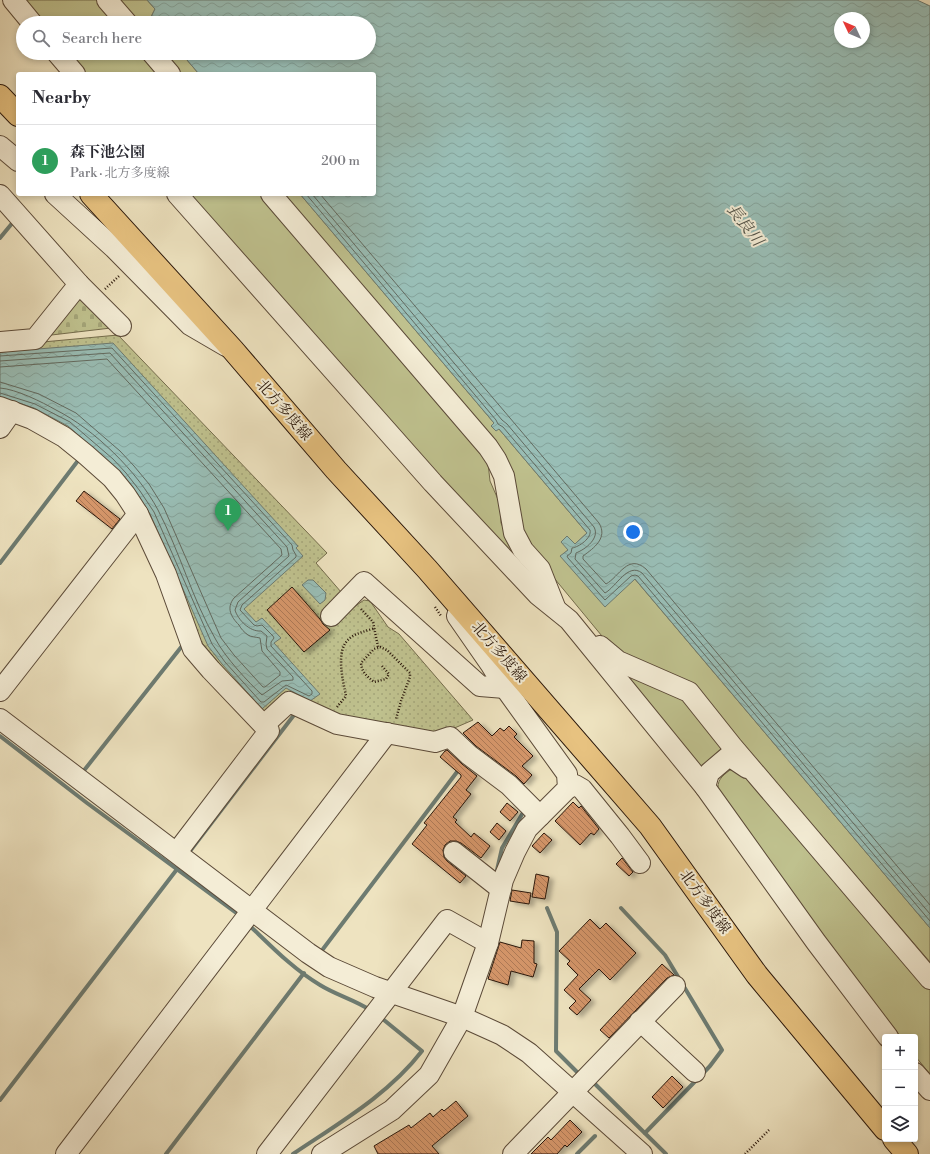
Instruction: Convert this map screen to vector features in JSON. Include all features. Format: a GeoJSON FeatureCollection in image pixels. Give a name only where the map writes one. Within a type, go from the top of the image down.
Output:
{"type":"FeatureCollection","features":[{"type":"Feature","properties":{"kind":"main road"},"geometry":{"type":"LineString","coordinates":[[0,96],[16,113]]}},
{"type":"Feature","properties":{"kind":"main road","name":"北方多度線"},"geometry":{"type":"LineString","coordinates":[[92,196],[233,350],[336,470],[427,569],[650,826],[757,975],[897,1143]]}},
{"type":"Feature","properties":{"kind":"street"},"geometry":{"type":"LineString","coordinates":[[13,0],[26,16]]}},
{"type":"Feature","properties":{"kind":"street"},"geometry":{"type":"LineString","coordinates":[[107,0],[121,16]]}},
{"type":"Feature","properties":{"kind":"street"},"geometry":{"type":"LineString","coordinates":[[63,60],[73,72]]}},
{"type":"Feature","properties":{"kind":"street"},"geometry":{"type":"LineString","coordinates":[[158,60],[168,72]]}},
{"type":"Feature","properties":{"kind":"street"},"geometry":{"type":"LineString","coordinates":[[0,195],[79,284],[121,326]]}},
{"type":"Feature","properties":{"kind":"street"},"geometry":{"type":"LineString","coordinates":[[57,196],[114,248],[190,325],[233,350]]}},
{"type":"Feature","properties":{"kind":"street"},"geometry":{"type":"LineString","coordinates":[[182,196],[433,482],[538,595],[618,661],[689,692],[757,775],[930,979]]}},
{"type":"Feature","properties":{"kind":"street"},"geometry":{"type":"LineString","coordinates":[[273,196],[488,447],[496,459],[504,476],[514,533],[523,550],[540,569],[562,615],[705,787],[816,942],[886,1034]]}},
{"type":"Feature","properties":{"kind":"street"},"geometry":{"type":"LineString","coordinates":[[0,342],[35,339],[79,284]]}},
{"type":"Feature","properties":{"kind":"street"},"geometry":{"type":"LineString","coordinates":[[0,428],[6,409],[32,419],[64,437],[112,478],[138,514],[166,574],[193,649],[269,731],[181,855]]}},
{"type":"Feature","properties":{"kind":"street"},"geometry":{"type":"LineString","coordinates":[[0,691],[138,514]]}},
{"type":"Feature","properties":{"kind":"street"},"geometry":{"type":"LineString","coordinates":[[427,569],[449,606],[491,665],[505,688],[567,774],[568,788]]}},
{"type":"Feature","properties":{"kind":"street"},"geometry":{"type":"LineString","coordinates":[[331,616],[364,582],[480,686],[505,688]]}},
{"type":"Feature","properties":{"kind":"street"},"geometry":{"type":"LineString","coordinates":[[264,725],[289,702],[337,724],[435,742],[450,737],[469,755],[509,785],[540,816]]}},
{"type":"Feature","properties":{"kind":"street"},"geometry":{"type":"LineString","coordinates":[[0,719],[181,855],[252,911],[329,967],[390,992],[462,1017],[502,1035],[529,1053],[642,1154]]}},
{"type":"Feature","properties":{"kind":"street"},"geometry":{"type":"LineString","coordinates":[[66,1154],[390,733]]}},
{"type":"Feature","properties":{"kind":"street"},"geometry":{"type":"LineString","coordinates":[[705,787],[710,773],[730,756],[757,775]]}},
{"type":"Feature","properties":{"kind":"street"},"geometry":{"type":"LineString","coordinates":[[322,1154],[392,1110],[429,1075],[462,1017],[488,944],[503,880],[515,852],[527,830],[568,788],[575,785],[582,789],[620,836],[640,864]]}},
{"type":"Feature","properties":{"kind":"street"},"geometry":{"type":"LineString","coordinates":[[454,852],[501,890]]}},
{"type":"Feature","properties":{"kind":"street"},"geometry":{"type":"LineString","coordinates":[[267,1154],[390,992],[447,920],[488,944]]}},
{"type":"Feature","properties":{"kind":"street"},"geometry":{"type":"LineString","coordinates":[[513,1154],[571,1092],[675,986]]}},
{"type":"Feature","properties":{"kind":"street"},"geometry":{"type":"LineString","coordinates":[[640,1021],[695,1072]]}},
{"type":"Feature","properties":{"kind":"street"},"geometry":{"type":"LineString","coordinates":[[918,1076],[930,1090]]}},
{"type":"Feature","properties":{"kind":"path"},"geometry":{"type":"LineString","coordinates":[[95,300],[120,275]]}},
{"type":"Feature","properties":{"kind":"path"},"geometry":{"type":"LineString","coordinates":[[350,596],[373,622],[378,647]]}},
{"type":"Feature","properties":{"kind":"path"},"geometry":{"type":"LineString","coordinates":[[327,719],[346,696],[340,664],[345,644],[350,638],[375,628]]}},
{"type":"Feature","properties":{"kind":"path"},"geometry":{"type":"LineString","coordinates":[[382,666],[389,674],[386,679],[381,681],[374,682],[361,669],[361,663],[365,658],[374,649],[380,647],[386,650],[410,673],[410,677],[390,733]]}},
{"type":"Feature","properties":{"kind":"path"},"geometry":{"type":"LineString","coordinates":[[745,1154],[769,1130]]}},
{"type":"Feature","properties":{"kind":"green space"},"geometry":{"type":"Polygon","coordinates":[[[21,0],[99,0],[112,16],[34,16],[21,0]]]}},
{"type":"Feature","properties":{"kind":"green space"},"geometry":{"type":"Polygon","coordinates":[[[114,0],[147,0],[155,9],[152,16],[128,16],[114,0]]]}},
{"type":"Feature","properties":{"kind":"green space"},"geometry":{"type":"Polygon","coordinates":[[[71,60],[150,60],[160,72],[81,72],[71,60]]]}},
{"type":"Feature","properties":{"kind":"green space"},"geometry":{"type":"Polygon","coordinates":[[[165,60],[187,60],[197,72],[175,72],[165,60]]]}},
{"type":"Feature","properties":{"kind":"green space"},"geometry":{"type":"Polygon","coordinates":[[[193,196],[267,196],[487,454],[490,481],[500,504],[501,523],[510,542],[518,553],[513,559],[193,199],[193,196]]]}},
{"type":"Feature","properties":{"kind":"green space"},"geometry":{"type":"Polygon","coordinates":[[[281,196],[302,196],[494,423],[492,425],[499,429],[587,533],[575,544],[567,536],[568,550],[561,556],[605,606],[634,578],[930,928],[930,962],[700,694],[611,647],[526,544],[508,470],[281,196]]]}},
{"type":"Feature","properties":{"kind":"green space"},"geometry":{"type":"Polygon","coordinates":[[[77,293],[111,328],[43,336],[77,293]]]}},
{"type":"Feature","properties":{"kind":"green space"},"geometry":{"type":"Polygon","coordinates":[[[118,335],[327,553],[316,563],[354,607],[364,600],[370,601],[388,627],[399,634],[473,720],[436,736],[339,721],[311,705],[263,717],[198,638],[117,479],[0,402],[0,346],[118,335]]]}},
{"type":"Feature","properties":{"kind":"green space"},"geometry":{"type":"Polygon","coordinates":[[[621,671],[673,688],[724,743],[722,753],[708,766],[698,767],[621,671]]]}},
{"type":"Feature","properties":{"kind":"green space"},"geometry":{"type":"Polygon","coordinates":[[[730,770],[737,770],[746,774],[930,990],[930,1074],[918,1060],[918,1034],[899,1034],[828,942],[718,792],[718,784],[724,775],[730,770]]]}},
{"type":"Feature","properties":{"kind":"water","name":"長良川"},"geometry":{"type":"Polygon","coordinates":[[[147,0],[917,0],[930,6],[930,928],[635,579],[605,607],[560,556],[568,550],[561,542],[567,536],[575,544],[587,533],[499,429],[496,431],[491,426],[494,423],[302,196],[376,196],[376,72],[197,72],[187,60],[376,60],[376,16],[152,16],[155,9],[147,0]]]}},
{"type":"Feature","properties":{"kind":"water"},"geometry":{"type":"Polygon","coordinates":[[[113,343],[298,546],[296,548],[303,556],[244,609],[256,622],[262,618],[281,638],[274,643],[320,694],[310,701],[286,688],[262,709],[208,646],[150,514],[137,493],[123,476],[68,426],[34,408],[0,397],[0,352],[113,343]]]}},
{"type":"Feature","properties":{"kind":"water"},"geometry":{"type":"Polygon","coordinates":[[[308,580],[313,580],[326,593],[325,600],[320,604],[302,585],[308,580]]]}},
{"type":"Feature","properties":{"kind":"building"},"geometry":{"type":"Polygon","coordinates":[[[84,491],[120,519],[112,529],[76,501],[84,491]]]}},
{"type":"Feature","properties":{"kind":"building"},"geometry":{"type":"Polygon","coordinates":[[[292,587],[323,624],[330,630],[304,652],[267,610],[292,587]]]}},
{"type":"Feature","properties":{"kind":"building"},"geometry":{"type":"Polygon","coordinates":[[[478,722],[492,736],[500,728],[504,731],[509,726],[517,734],[514,737],[533,756],[522,766],[532,775],[524,784],[516,776],[476,746],[463,733],[478,722]]]}},
{"type":"Feature","properties":{"kind":"building"},"geometry":{"type":"Polygon","coordinates":[[[447,750],[477,776],[466,790],[471,794],[453,817],[457,820],[455,822],[471,837],[474,833],[490,846],[481,858],[456,841],[450,841],[445,845],[443,850],[444,857],[466,876],[460,883],[412,844],[427,825],[424,823],[461,777],[461,775],[440,757],[447,750]]]}},
{"type":"Feature","properties":{"kind":"building"},"geometry":{"type":"Polygon","coordinates":[[[573,802],[579,808],[581,806],[599,829],[594,835],[591,833],[580,845],[555,821],[573,802]]]}},
{"type":"Feature","properties":{"kind":"building"},"geometry":{"type":"Polygon","coordinates":[[[507,803],[518,812],[510,821],[500,812],[507,803]]]}},
{"type":"Feature","properties":{"kind":"building"},"geometry":{"type":"Polygon","coordinates":[[[497,823],[506,831],[499,840],[490,832],[497,823]]]}},
{"type":"Feature","properties":{"kind":"building"},"geometry":{"type":"Polygon","coordinates":[[[544,833],[552,840],[540,853],[532,846],[544,833]]]}},
{"type":"Feature","properties":{"kind":"building"},"geometry":{"type":"Polygon","coordinates":[[[622,858],[633,872],[629,876],[616,864],[622,858]]]}},
{"type":"Feature","properties":{"kind":"building"},"geometry":{"type":"Polygon","coordinates":[[[536,874],[549,877],[545,899],[532,897],[536,874]]]}},
{"type":"Feature","properties":{"kind":"building"},"geometry":{"type":"Polygon","coordinates":[[[512,890],[531,893],[529,904],[510,901],[512,890]]]}},
{"type":"Feature","properties":{"kind":"building"},"geometry":{"type":"Polygon","coordinates":[[[590,919],[600,929],[606,923],[636,953],[610,980],[599,969],[579,989],[591,1000],[577,1015],[569,1008],[576,1001],[564,990],[578,975],[567,964],[570,961],[559,951],[590,919]]]}},
{"type":"Feature","properties":{"kind":"building"},"geometry":{"type":"Polygon","coordinates":[[[522,940],[534,941],[534,963],[537,964],[533,977],[511,971],[508,985],[488,979],[500,942],[521,948],[522,940]]]}},
{"type":"Feature","properties":{"kind":"building"},"geometry":{"type":"Polygon","coordinates":[[[662,964],[674,975],[667,978],[609,1038],[600,1030],[662,964]]]}},
{"type":"Feature","properties":{"kind":"building"},"geometry":{"type":"Polygon","coordinates":[[[672,1076],[683,1087],[663,1108],[652,1097],[672,1076]]]}},
{"type":"Feature","properties":{"kind":"building"},"geometry":{"type":"Polygon","coordinates":[[[456,1101],[468,1116],[432,1146],[439,1154],[378,1154],[374,1146],[409,1125],[411,1128],[430,1113],[433,1117],[442,1109],[444,1111],[456,1101]]]}},
{"type":"Feature","properties":{"kind":"building"},"geometry":{"type":"Polygon","coordinates":[[[570,1120],[582,1132],[567,1147],[565,1145],[557,1154],[531,1154],[548,1137],[551,1140],[570,1120]]]}},
{"type":"Feature","properties":{"kind":"waterway"},"geometry":{"type":"LineString","coordinates":[[0,238],[14,221]]}},
{"type":"Feature","properties":{"kind":"waterway"},"geometry":{"type":"LineString","coordinates":[[0,563],[80,458]]}},
{"type":"Feature","properties":{"kind":"waterway"},"geometry":{"type":"LineString","coordinates":[[82,773],[182,646]]}},
{"type":"Feature","properties":{"kind":"waterway"},"geometry":{"type":"LineString","coordinates":[[187,855],[294,715]]}},
{"type":"Feature","properties":{"kind":"waterway"},"geometry":{"type":"LineString","coordinates":[[0,736],[87,803],[239,915]]}},
{"type":"Feature","properties":{"kind":"waterway"},"geometry":{"type":"LineString","coordinates":[[323,949],[460,768]]}},
{"type":"Feature","properties":{"kind":"waterway"},"geometry":{"type":"LineString","coordinates":[[497,870],[502,848],[524,811]]}},
{"type":"Feature","properties":{"kind":"waterway"},"geometry":{"type":"LineString","coordinates":[[0,1100],[181,864]]}},
{"type":"Feature","properties":{"kind":"waterway"},"geometry":{"type":"LineString","coordinates":[[547,908],[557,932],[556,1051],[578,1073]]}},
{"type":"Feature","properties":{"kind":"waterway"},"geometry":{"type":"LineString","coordinates":[[621,908],[665,955],[722,1050],[710,1066],[645,1133]]}},
{"type":"Feature","properties":{"kind":"waterway"},"geometry":{"type":"LineString","coordinates":[[249,925],[283,957],[310,979],[326,989],[370,1010]]}},
{"type":"Feature","properties":{"kind":"waterway"},"geometry":{"type":"LineString","coordinates":[[166,1154],[304,973]]}},
{"type":"Feature","properties":{"kind":"waterway"},"geometry":{"type":"LineString","coordinates":[[293,1154],[378,1095],[409,1067],[422,1051],[379,1016]]}},
{"type":"Feature","properties":{"kind":"waterway"},"geometry":{"type":"LineString","coordinates":[[595,1084],[666,1154]]}},
{"type":"Feature","properties":{"kind":"waterway"},"geometry":{"type":"LineString","coordinates":[[577,1154],[595,1136]]}},
{"type":"Feature","properties":{"kind":"place","name":"森下池公園"},"geometry":{"type":"Point","coordinates":[228,531]}}]}
